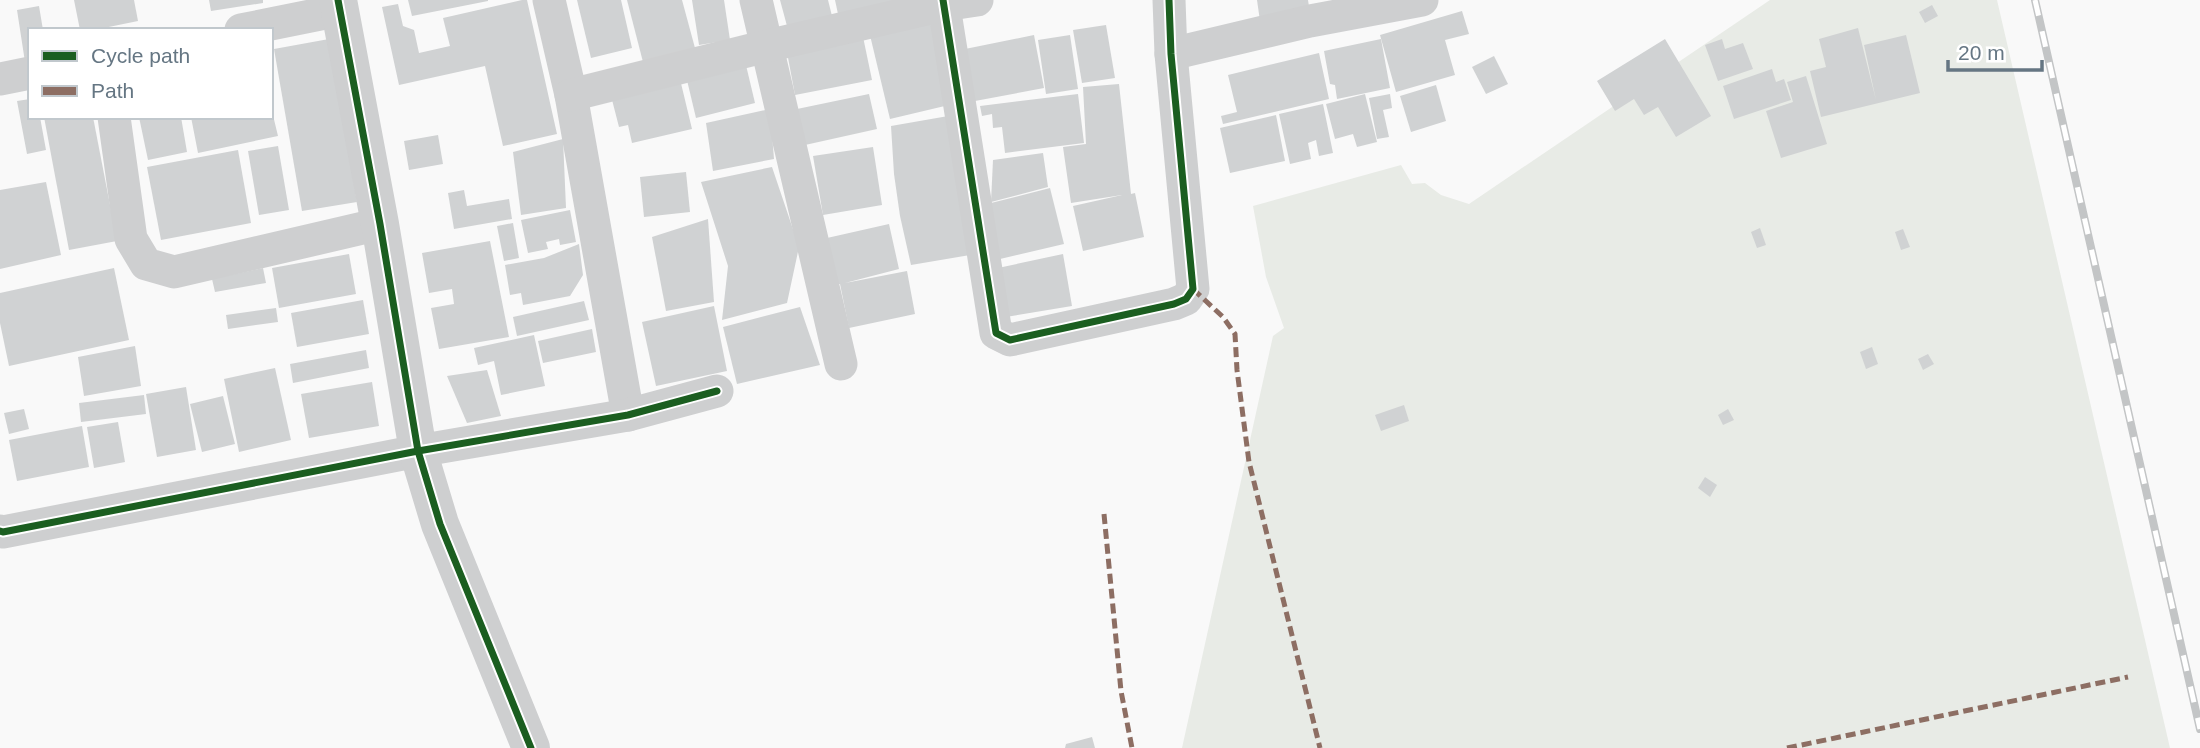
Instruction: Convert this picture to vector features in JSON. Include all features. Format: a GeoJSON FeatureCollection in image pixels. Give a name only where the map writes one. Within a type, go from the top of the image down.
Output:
{"type":"FeatureCollection","features":[{"type":"Feature","properties":{"kind":"street"},"geometry":{"type":"LineString","coordinates":[[550,0],[571,95],[628,415]]}},
{"type":"Feature","properties":{"kind":"street"},"geometry":{"type":"LineString","coordinates":[[756,0],[841,364]]}},
{"type":"Feature","properties":{"kind":"street"},"geometry":{"type":"LineString","coordinates":[[571,95],[944,3],[977,0]]}},
{"type":"Feature","properties":{"kind":"street"},"geometry":{"type":"LineString","coordinates":[[944,3],[996,333],[1010,340],[1174,304],[1186,299],[1192,289],[1171,54],[1170,0]]}},
{"type":"Feature","properties":{"kind":"street"},"geometry":{"type":"LineString","coordinates":[[1171,54],[1310,21],[1422,0]]}},
{"type":"Feature","properties":{"kind":"street"},"geometry":{"type":"LineString","coordinates":[[249,28],[339,5],[418,451],[440,524],[531,748]]}},
{"type":"Feature","properties":{"kind":"street"},"geometry":{"type":"LineString","coordinates":[[0,79],[28,73]]}},
{"type":"Feature","properties":{"kind":"street"},"geometry":{"type":"LineString","coordinates":[[114,119],[131,239],[146,264],[174,272],[380,225]]}},
{"type":"Feature","properties":{"kind":"street"},"geometry":{"type":"LineString","coordinates":[[0,531],[418,451],[628,415],[717,391]]}},
{"type":"Feature","properties":{"kind":"shaded area"},"geometry":{"type":"Polygon","coordinates":[[[1770,0],[1997,0],[2170,748],[1182,748],[1273,336],[1284,328],[1266,277],[1253,206],[1401,165],[1412,184],[1425,183],[1441,195],[1469,204],[1770,0]]]}},
{"type":"Feature","properties":{"kind":"building"},"geometry":{"type":"Polygon","coordinates":[[[74,0],[134,0],[138,21],[104,28],[80,28],[74,0]]]}},
{"type":"Feature","properties":{"kind":"building"},"geometry":{"type":"Polygon","coordinates":[[[209,0],[263,0],[263,3],[211,11],[209,0]]]}},
{"type":"Feature","properties":{"kind":"building"},"geometry":{"type":"Polygon","coordinates":[[[408,0],[488,0],[488,1],[412,16],[408,0]]]}},
{"type":"Feature","properties":{"kind":"building"},"geometry":{"type":"Polygon","coordinates":[[[527,0],[557,134],[503,146],[485,66],[399,85],[382,7],[398,4],[403,26],[414,30],[419,53],[450,46],[443,18],[527,0]]]}},
{"type":"Feature","properties":{"kind":"building"},"geometry":{"type":"Polygon","coordinates":[[[577,0],[621,0],[632,48],[591,58],[577,0]]]}},
{"type":"Feature","properties":{"kind":"building"},"geometry":{"type":"Polygon","coordinates":[[[627,0],[682,0],[695,48],[643,62],[627,0]]]}},
{"type":"Feature","properties":{"kind":"building"},"geometry":{"type":"Polygon","coordinates":[[[692,0],[724,0],[730,40],[699,45],[692,0]]]}},
{"type":"Feature","properties":{"kind":"building"},"geometry":{"type":"Polygon","coordinates":[[[780,0],[828,0],[834,24],[790,37],[780,0]]]}},
{"type":"Feature","properties":{"kind":"building"},"geometry":{"type":"Polygon","coordinates":[[[835,0],[903,0],[841,28],[835,0]]]}},
{"type":"Feature","properties":{"kind":"building"},"geometry":{"type":"Polygon","coordinates":[[[1257,0],[1308,0],[1310,13],[1260,21],[1257,0]]]}},
{"type":"Feature","properties":{"kind":"building"},"geometry":{"type":"Polygon","coordinates":[[[1932,5],[1938,16],[1925,23],[1919,12],[1932,5]]]}},
{"type":"Feature","properties":{"kind":"building"},"geometry":{"type":"Polygon","coordinates":[[[39,6],[43,28],[28,28],[28,62],[25,62],[17,10],[39,6]]]}},
{"type":"Feature","properties":{"kind":"building"},"geometry":{"type":"Polygon","coordinates":[[[1462,11],[1469,34],[1445,40],[1455,75],[1396,92],[1380,35],[1462,11]]]}},
{"type":"Feature","properties":{"kind":"building"},"geometry":{"type":"Polygon","coordinates":[[[929,17],[949,105],[890,119],[869,31],[929,17]]]}},
{"type":"Feature","properties":{"kind":"building"},"geometry":{"type":"Polygon","coordinates":[[[1106,25],[1115,78],[1082,83],[1073,30],[1106,25]]]}},
{"type":"Feature","properties":{"kind":"building"},"geometry":{"type":"Polygon","coordinates":[[[1858,28],[1876,100],[1864,45],[1906,35],[1920,93],[1821,117],[1810,71],[1826,67],[1819,39],[1858,28]]]}},
{"type":"Feature","properties":{"kind":"building"},"geometry":{"type":"Polygon","coordinates":[[[862,32],[872,80],[795,95],[786,47],[862,32]]]}},
{"type":"Feature","properties":{"kind":"building"},"geometry":{"type":"Polygon","coordinates":[[[1034,35],[1044,88],[975,101],[965,49],[1034,35]]]}},
{"type":"Feature","properties":{"kind":"building"},"geometry":{"type":"Polygon","coordinates":[[[1070,35],[1078,89],[1046,94],[1038,40],[1070,35]]]}},
{"type":"Feature","properties":{"kind":"building"},"geometry":{"type":"Polygon","coordinates":[[[329,39],[357,202],[302,211],[274,49],[329,39]]]}},
{"type":"Feature","properties":{"kind":"building"},"geometry":{"type":"Polygon","coordinates":[[[1381,39],[1390,88],[1337,99],[1335,85],[1330,84],[1324,51],[1381,39]]]}},
{"type":"Feature","properties":{"kind":"building"},"geometry":{"type":"Polygon","coordinates":[[[1665,39],[1711,116],[1676,137],[1658,107],[1644,115],[1634,99],[1615,111],[1597,81],[1665,39]]]}},
{"type":"Feature","properties":{"kind":"building"},"geometry":{"type":"Polygon","coordinates":[[[1722,39],[1725,49],[1743,43],[1753,69],[1718,81],[1705,45],[1722,39]]]}},
{"type":"Feature","properties":{"kind":"building"},"geometry":{"type":"Polygon","coordinates":[[[1319,53],[1329,99],[1223,124],[1221,116],[1237,112],[1228,75],[1319,53]]]}},
{"type":"Feature","properties":{"kind":"building"},"geometry":{"type":"Polygon","coordinates":[[[1494,56],[1508,84],[1486,94],[1472,67],[1494,56]]]}},
{"type":"Feature","properties":{"kind":"building"},"geometry":{"type":"Polygon","coordinates":[[[745,61],[755,103],[696,118],[686,76],[745,61]]]}},
{"type":"Feature","properties":{"kind":"building"},"geometry":{"type":"Polygon","coordinates":[[[1772,69],[1776,82],[1784,79],[1791,100],[1734,119],[1723,86],[1772,69]]]}},
{"type":"Feature","properties":{"kind":"building"},"geometry":{"type":"Polygon","coordinates":[[[679,75],[692,129],[632,143],[628,125],[619,127],[610,92],[679,75]]]}},
{"type":"Feature","properties":{"kind":"building"},"geometry":{"type":"Polygon","coordinates":[[[1806,76],[1827,144],[1781,158],[1766,111],[1793,102],[1787,82],[1806,76]]]}},
{"type":"Feature","properties":{"kind":"building"},"geometry":{"type":"Polygon","coordinates":[[[1119,84],[1131,194],[1135,193],[1144,237],[1083,251],[1073,206],[1122,195],[1071,203],[1063,147],[1086,144],[1083,87],[1119,84]]]}},
{"type":"Feature","properties":{"kind":"building"},"geometry":{"type":"Polygon","coordinates":[[[1436,85],[1446,121],[1411,132],[1400,96],[1436,85]]]}},
{"type":"Feature","properties":{"kind":"building"},"geometry":{"type":"Polygon","coordinates":[[[869,94],[877,129],[805,145],[797,109],[869,94]]]}},
{"type":"Feature","properties":{"kind":"building"},"geometry":{"type":"Polygon","coordinates":[[[1078,94],[1084,143],[1005,153],[1002,127],[993,128],[992,114],[982,116],[980,106],[1078,94]]]}},
{"type":"Feature","properties":{"kind":"building"},"geometry":{"type":"Polygon","coordinates":[[[1365,94],[1377,142],[1357,147],[1353,134],[1335,139],[1326,104],[1365,94]]]}},
{"type":"Feature","properties":{"kind":"building"},"geometry":{"type":"Polygon","coordinates":[[[1390,94],[1392,108],[1383,110],[1389,137],[1377,139],[1369,98],[1390,94]]]}},
{"type":"Feature","properties":{"kind":"building"},"geometry":{"type":"Polygon","coordinates":[[[28,99],[28,119],[40,119],[46,150],[27,154],[17,101],[28,99]]]}},
{"type":"Feature","properties":{"kind":"building"},"geometry":{"type":"Polygon","coordinates":[[[1323,104],[1333,153],[1319,156],[1316,140],[1308,143],[1311,159],[1290,164],[1279,114],[1323,104]]]}},
{"type":"Feature","properties":{"kind":"building"},"geometry":{"type":"Polygon","coordinates":[[[770,109],[774,159],[713,171],[706,123],[770,109]]]}},
{"type":"Feature","properties":{"kind":"building"},"geometry":{"type":"Polygon","coordinates":[[[273,115],[278,136],[198,153],[191,119],[273,119],[273,115]]]}},
{"type":"Feature","properties":{"kind":"building"},"geometry":{"type":"Polygon","coordinates":[[[954,115],[976,254],[911,265],[900,216],[891,126],[954,115]]]}},
{"type":"Feature","properties":{"kind":"building"},"geometry":{"type":"Polygon","coordinates":[[[1276,115],[1285,161],[1230,173],[1220,128],[1276,115]]]}},
{"type":"Feature","properties":{"kind":"building"},"geometry":{"type":"Polygon","coordinates":[[[44,119],[93,119],[117,241],[69,250],[44,119]]]}},
{"type":"Feature","properties":{"kind":"building"},"geometry":{"type":"Polygon","coordinates":[[[139,119],[181,119],[187,152],[148,160],[139,119]]]}},
{"type":"Feature","properties":{"kind":"building"},"geometry":{"type":"Polygon","coordinates":[[[438,135],[443,164],[409,170],[404,141],[438,135]]]}},
{"type":"Feature","properties":{"kind":"building"},"geometry":{"type":"Polygon","coordinates":[[[563,139],[566,208],[521,215],[513,152],[563,139]]]}},
{"type":"Feature","properties":{"kind":"building"},"geometry":{"type":"Polygon","coordinates":[[[278,146],[289,210],[259,215],[248,151],[278,146]]]}},
{"type":"Feature","properties":{"kind":"building"},"geometry":{"type":"Polygon","coordinates":[[[873,147],[882,205],[823,215],[813,156],[873,147]]]}},
{"type":"Feature","properties":{"kind":"building"},"geometry":{"type":"Polygon","coordinates":[[[238,150],[251,223],[161,240],[147,167],[238,150]]]}},
{"type":"Feature","properties":{"kind":"building"},"geometry":{"type":"Polygon","coordinates":[[[1043,153],[1048,187],[991,202],[993,160],[1043,153]]]}},
{"type":"Feature","properties":{"kind":"building"},"geometry":{"type":"Polygon","coordinates":[[[772,167],[799,247],[787,303],[722,320],[728,266],[701,182],[772,167]]]}},
{"type":"Feature","properties":{"kind":"building"},"geometry":{"type":"Polygon","coordinates":[[[686,172],[690,212],[644,217],[640,177],[686,172]]]}},
{"type":"Feature","properties":{"kind":"building"},"geometry":{"type":"Polygon","coordinates":[[[46,182],[61,255],[0,269],[0,190],[46,182]]]}},
{"type":"Feature","properties":{"kind":"building"},"geometry":{"type":"Polygon","coordinates":[[[1050,188],[1064,244],[1000,259],[987,204],[1050,188]]]}},
{"type":"Feature","properties":{"kind":"building"},"geometry":{"type":"Polygon","coordinates":[[[464,190],[467,206],[509,199],[512,219],[454,229],[448,193],[464,190]]]}},
{"type":"Feature","properties":{"kind":"building"},"geometry":{"type":"Polygon","coordinates":[[[570,210],[576,242],[560,245],[559,239],[546,242],[548,249],[528,253],[521,220],[570,210]]]}},
{"type":"Feature","properties":{"kind":"building"},"geometry":{"type":"Polygon","coordinates":[[[708,219],[714,302],[666,311],[652,237],[708,219]]]}},
{"type":"Feature","properties":{"kind":"building"},"geometry":{"type":"Polygon","coordinates":[[[513,223],[519,258],[504,261],[497,226],[513,223]]]}},
{"type":"Feature","properties":{"kind":"building"},"geometry":{"type":"Polygon","coordinates":[[[889,224],[899,269],[845,283],[907,271],[915,314],[849,328],[827,238],[889,224]]]}},
{"type":"Feature","properties":{"kind":"building"},"geometry":{"type":"Polygon","coordinates":[[[1760,228],[1766,245],[1757,248],[1751,232],[1760,228]]]}},
{"type":"Feature","properties":{"kind":"building"},"geometry":{"type":"Polygon","coordinates":[[[1903,229],[1910,247],[1901,250],[1895,232],[1903,229]]]}},
{"type":"Feature","properties":{"kind":"building"},"geometry":{"type":"Polygon","coordinates":[[[490,241],[509,337],[439,349],[431,308],[454,304],[452,289],[429,293],[422,253],[490,241]]]}},
{"type":"Feature","properties":{"kind":"building"},"geometry":{"type":"Polygon","coordinates":[[[579,244],[583,275],[570,296],[523,305],[521,293],[510,295],[505,265],[544,258],[579,244]]]}},
{"type":"Feature","properties":{"kind":"building"},"geometry":{"type":"Polygon","coordinates":[[[349,254],[356,294],[279,308],[272,268],[349,254]]]}},
{"type":"Feature","properties":{"kind":"building"},"geometry":{"type":"Polygon","coordinates":[[[1063,254],[1072,306],[1006,317],[998,268],[1063,254]]]}},
{"type":"Feature","properties":{"kind":"building"},"geometry":{"type":"Polygon","coordinates":[[[114,268],[129,340],[9,366],[0,323],[0,293],[114,268]]]}},
{"type":"Feature","properties":{"kind":"building"},"geometry":{"type":"Polygon","coordinates":[[[263,268],[266,283],[215,292],[212,279],[263,268]]]}},
{"type":"Feature","properties":{"kind":"building"},"geometry":{"type":"Polygon","coordinates":[[[363,300],[369,334],[297,347],[291,313],[363,300]]]}},
{"type":"Feature","properties":{"kind":"building"},"geometry":{"type":"Polygon","coordinates":[[[584,301],[589,320],[517,336],[513,317],[584,301]]]}},
{"type":"Feature","properties":{"kind":"building"},"geometry":{"type":"Polygon","coordinates":[[[714,306],[727,371],[656,386],[642,322],[714,306]]]}},
{"type":"Feature","properties":{"kind":"building"},"geometry":{"type":"Polygon","coordinates":[[[800,307],[820,365],[737,384],[723,327],[800,307]]]}},
{"type":"Feature","properties":{"kind":"building"},"geometry":{"type":"Polygon","coordinates":[[[276,308],[278,322],[228,329],[226,315],[276,308]]]}},
{"type":"Feature","properties":{"kind":"building"},"geometry":{"type":"Polygon","coordinates":[[[592,329],[596,352],[543,363],[538,341],[592,329]]]}},
{"type":"Feature","properties":{"kind":"building"},"geometry":{"type":"Polygon","coordinates":[[[534,335],[545,386],[501,395],[494,361],[478,365],[474,348],[534,335]]]}},
{"type":"Feature","properties":{"kind":"building"},"geometry":{"type":"Polygon","coordinates":[[[135,346],[141,386],[84,396],[78,357],[135,346]]]}},
{"type":"Feature","properties":{"kind":"building"},"geometry":{"type":"Polygon","coordinates":[[[1872,347],[1878,364],[1866,369],[1860,352],[1872,347]]]}},
{"type":"Feature","properties":{"kind":"building"},"geometry":{"type":"Polygon","coordinates":[[[366,350],[369,368],[293,383],[290,364],[366,350]]]}},
{"type":"Feature","properties":{"kind":"building"},"geometry":{"type":"Polygon","coordinates":[[[1928,354],[1934,364],[1923,370],[1918,359],[1928,354]]]}},
{"type":"Feature","properties":{"kind":"building"},"geometry":{"type":"Polygon","coordinates":[[[275,368],[291,440],[239,452],[224,379],[275,368]]]}},
{"type":"Feature","properties":{"kind":"building"},"geometry":{"type":"Polygon","coordinates":[[[487,370],[501,416],[467,423],[447,376],[487,370]]]}},
{"type":"Feature","properties":{"kind":"building"},"geometry":{"type":"Polygon","coordinates":[[[372,382],[379,426],[309,438],[301,394],[372,382]]]}},
{"type":"Feature","properties":{"kind":"building"},"geometry":{"type":"Polygon","coordinates":[[[186,387],[196,450],[157,457],[146,394],[186,387]]]}},
{"type":"Feature","properties":{"kind":"building"},"geometry":{"type":"Polygon","coordinates":[[[144,395],[146,414],[81,422],[79,403],[144,395]]]}},
{"type":"Feature","properties":{"kind":"building"},"geometry":{"type":"Polygon","coordinates":[[[223,396],[235,444],[202,452],[190,404],[223,396]]]}},
{"type":"Feature","properties":{"kind":"building"},"geometry":{"type":"Polygon","coordinates":[[[1404,405],[1409,421],[1381,431],[1375,415],[1404,405]]]}},
{"type":"Feature","properties":{"kind":"building"},"geometry":{"type":"Polygon","coordinates":[[[24,409],[29,429],[9,434],[4,413],[24,409]]]}},
{"type":"Feature","properties":{"kind":"building"},"geometry":{"type":"Polygon","coordinates":[[[1728,409],[1734,420],[1723,425],[1718,415],[1728,409]]]}},
{"type":"Feature","properties":{"kind":"building"},"geometry":{"type":"Polygon","coordinates":[[[118,422],[125,462],[94,468],[87,427],[118,422]]]}},
{"type":"Feature","properties":{"kind":"building"},"geometry":{"type":"Polygon","coordinates":[[[82,426],[89,467],[17,481],[9,440],[82,426]]]}},
{"type":"Feature","properties":{"kind":"building"},"geometry":{"type":"Polygon","coordinates":[[[1705,477],[1717,485],[1710,497],[1698,488],[1705,477]]]}},
{"type":"Feature","properties":{"kind":"building"},"geometry":{"type":"Polygon","coordinates":[[[1092,737],[1095,748],[1065,748],[1066,744],[1092,737]]]}},
{"type":"Feature","properties":{"kind":"railway"},"geometry":{"type":"LineString","coordinates":[[2035,0],[2200,729]]}},
{"type":"Feature","properties":{"kind":"marked path"},"geometry":{"type":"LineString","coordinates":[[1193,289],[1223,317],[1235,334],[1249,462],[1320,748]]}},
{"type":"Feature","properties":{"kind":"marked path"},"geometry":{"type":"LineString","coordinates":[[1104,514],[1121,691],[1132,748]]}},
{"type":"Feature","properties":{"kind":"marked path"},"geometry":{"type":"LineString","coordinates":[[1787,748],[2128,677]]}},
{"type":"Feature","properties":{"kind":"cycle path"},"geometry":{"type":"LineString","coordinates":[[338,0],[380,224],[418,451],[440,524],[531,748]]}},
{"type":"Feature","properties":{"kind":"cycle path"},"geometry":{"type":"LineString","coordinates":[[943,0],[996,333],[1010,340],[1174,304],[1186,299],[1193,289],[1171,54],[1169,0]]}},
{"type":"Feature","properties":{"kind":"cycle path"},"geometry":{"type":"LineString","coordinates":[[0,531],[418,451],[628,415],[717,391]]}}]}
